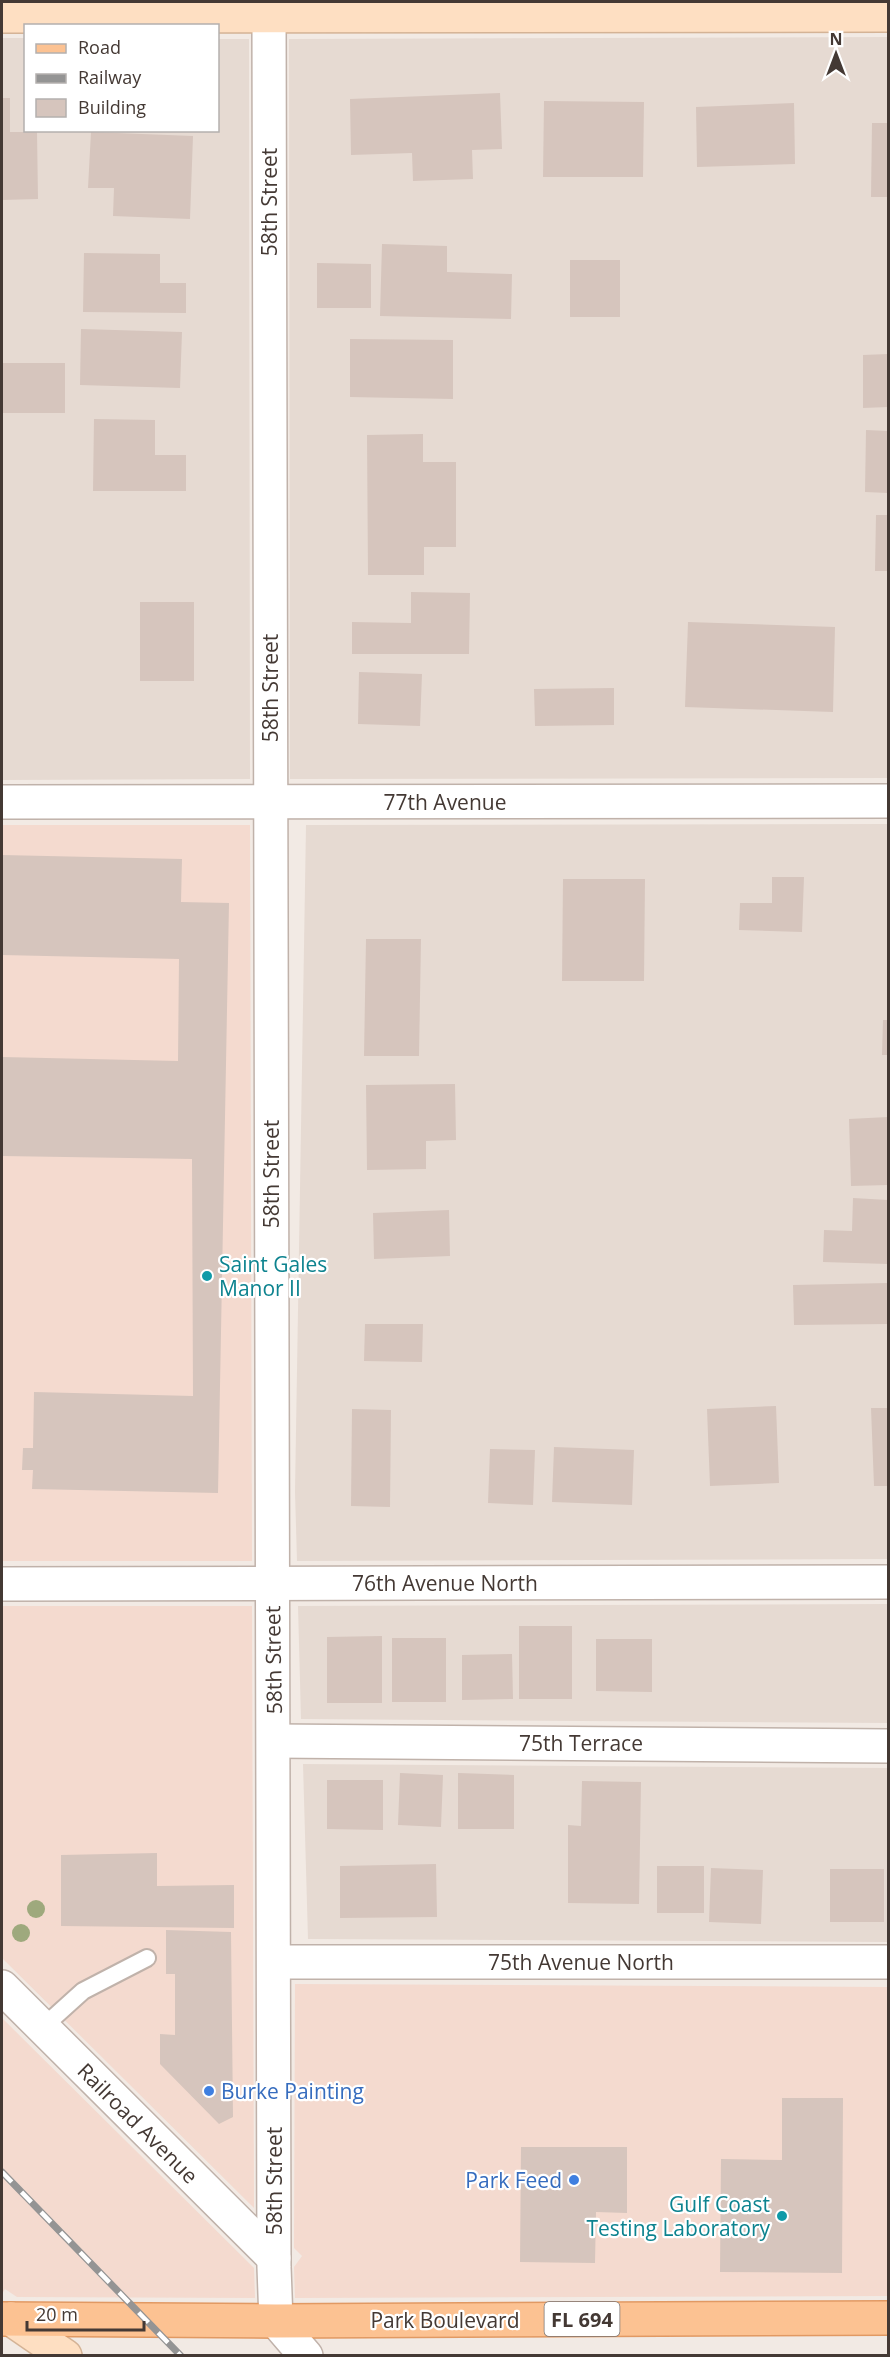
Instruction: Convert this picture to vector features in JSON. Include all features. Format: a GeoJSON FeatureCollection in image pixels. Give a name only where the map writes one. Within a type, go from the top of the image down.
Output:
{"type":"FeatureCollection","features":[{"type":"Feature","properties":{"kind":"main road","name":"Park Boulevard"},"geometry":{"type":"LineString","coordinates":[[6,2319],[276,2321],[888,2318]]}},
{"type":"Feature","properties":{"kind":"street"},"geometry":{"type":"LineString","coordinates":[[2,16],[888,15]]}},
{"type":"Feature","properties":{"kind":"street","name":"58th Street"},"geometry":{"type":"LineString","coordinates":[[269,16],[274,2258],[276,2321]]}},
{"type":"Feature","properties":{"kind":"street","name":"77th Avenue"},"geometry":{"type":"LineString","coordinates":[[2,802],[888,801]]}},
{"type":"Feature","properties":{"kind":"street","name":"76th Avenue North"},"geometry":{"type":"LineString","coordinates":[[2,1584],[888,1582]]}},
{"type":"Feature","properties":{"kind":"street","name":"75th Terrace"},"geometry":{"type":"LineString","coordinates":[[274,1741],[888,1746]]}},
{"type":"Feature","properties":{"kind":"street","name":"75th Avenue North"},"geometry":{"type":"LineString","coordinates":[[274,1962],[888,1962]]}},
{"type":"Feature","properties":{"kind":"street","name":"Railroad Avenue"},"geometry":{"type":"LineString","coordinates":[[2,1987],[274,2258]]}},
{"type":"Feature","properties":{"kind":"street"},"geometry":{"type":"LineString","coordinates":[[6,2319],[65,2355]]}},
{"type":"Feature","properties":{"kind":"street"},"geometry":{"type":"LineString","coordinates":[[276,2321],[306,2355]]}},
{"type":"Feature","properties":{"kind":"lane"},"geometry":{"type":"LineString","coordinates":[[42,2028],[82,1991],[147,1958]]}},
{"type":"Feature","properties":{"kind":"shaded area"},"geometry":{"type":"Polygon","coordinates":[[[888,37],[888,778],[290,779],[289,39],[888,37]]]}},
{"type":"Feature","properties":{"kind":"shaded area"},"geometry":{"type":"Polygon","coordinates":[[[2,38],[24,38],[24,132],[219,132],[219,39],[249,39],[250,779],[2,780],[2,38]]]}},
{"type":"Feature","properties":{"kind":"shaded area"},"geometry":{"type":"Polygon","coordinates":[[[888,824],[888,1559],[297,1561],[295,1492],[306,825],[888,824]]]}},
{"type":"Feature","properties":{"kind":"shaded area"},"geometry":{"type":"Polygon","coordinates":[[[2,825],[250,825],[252,1561],[2,1561],[2,825]]]}},
{"type":"Feature","properties":{"kind":"shaded area"},"geometry":{"type":"Polygon","coordinates":[[[888,1604],[888,1723],[301,1719],[298,1606],[888,1604]]]}},
{"type":"Feature","properties":{"kind":"shaded area"},"geometry":{"type":"Polygon","coordinates":[[[2,1606],[252,1606],[254,2208],[2,1958],[2,1606]]]}},
{"type":"Feature","properties":{"kind":"shaded area"},"geometry":{"type":"Polygon","coordinates":[[[303,1764],[888,1768],[888,1942],[308,1939],[303,1764]]]}},
{"type":"Feature","properties":{"kind":"shaded area"},"geometry":{"type":"Polygon","coordinates":[[[295,1984],[888,1987],[888,2296],[295,2298],[294,2267],[302,2256],[294,2248],[295,1984]]]}},
{"type":"Feature","properties":{"kind":"shaded area"},"geometry":{"type":"Polygon","coordinates":[[[2,2018],[254,2268],[255,2298],[17,2297],[5,2289],[2,2294],[2,2018]]]}},
{"type":"Feature","properties":{"kind":"building"},"geometry":{"type":"Polygon","coordinates":[[[500,93],[502,149],[472,150],[473,179],[413,181],[412,153],[351,155],[350,99],[500,93]]]}},
{"type":"Feature","properties":{"kind":"building"},"geometry":{"type":"Polygon","coordinates":[[[2,98],[10,98],[10,132],[37,132],[38,199],[2,200],[2,98]]]}},
{"type":"Feature","properties":{"kind":"building"},"geometry":{"type":"Polygon","coordinates":[[[544,101],[644,102],[643,177],[543,177],[544,101]]]}},
{"type":"Feature","properties":{"kind":"building"},"geometry":{"type":"Polygon","coordinates":[[[794,103],[795,164],[697,167],[696,107],[794,103]]]}},
{"type":"Feature","properties":{"kind":"building"},"geometry":{"type":"Polygon","coordinates":[[[872,123],[888,123],[888,197],[871,197],[872,123]]]}},
{"type":"Feature","properties":{"kind":"building"},"geometry":{"type":"Polygon","coordinates":[[[91,132],[193,136],[190,219],[113,216],[114,188],[88,188],[91,132]]]}},
{"type":"Feature","properties":{"kind":"building"},"geometry":{"type":"Polygon","coordinates":[[[382,244],[447,246],[447,272],[512,274],[511,319],[380,316],[382,244]]]}},
{"type":"Feature","properties":{"kind":"building"},"geometry":{"type":"Polygon","coordinates":[[[84,253],[160,254],[160,283],[186,283],[186,313],[83,312],[84,253]]]}},
{"type":"Feature","properties":{"kind":"building"},"geometry":{"type":"Polygon","coordinates":[[[570,260],[620,260],[620,317],[570,317],[570,260]]]}},
{"type":"Feature","properties":{"kind":"building"},"geometry":{"type":"Polygon","coordinates":[[[317,263],[371,264],[371,308],[317,308],[317,263]]]}},
{"type":"Feature","properties":{"kind":"building"},"geometry":{"type":"Polygon","coordinates":[[[81,329],[182,332],[180,388],[80,385],[81,329]]]}},
{"type":"Feature","properties":{"kind":"building"},"geometry":{"type":"Polygon","coordinates":[[[350,339],[453,340],[453,399],[350,397],[350,339]]]}},
{"type":"Feature","properties":{"kind":"building"},"geometry":{"type":"Polygon","coordinates":[[[888,354],[888,407],[863,408],[863,355],[888,354]]]}},
{"type":"Feature","properties":{"kind":"building"},"geometry":{"type":"Polygon","coordinates":[[[2,363],[65,363],[65,413],[2,413],[2,363]]]}},
{"type":"Feature","properties":{"kind":"building"},"geometry":{"type":"Polygon","coordinates":[[[94,419],[155,420],[155,455],[186,455],[186,491],[93,491],[94,419]]]}},
{"type":"Feature","properties":{"kind":"building"},"geometry":{"type":"Polygon","coordinates":[[[866,430],[888,431],[888,493],[865,492],[866,430]]]}},
{"type":"Feature","properties":{"kind":"building"},"geometry":{"type":"Polygon","coordinates":[[[423,434],[423,462],[456,462],[456,547],[424,547],[424,575],[368,575],[367,435],[423,434]]]}},
{"type":"Feature","properties":{"kind":"building"},"geometry":{"type":"Polygon","coordinates":[[[876,515],[888,515],[888,571],[875,571],[876,515]]]}},
{"type":"Feature","properties":{"kind":"building"},"geometry":{"type":"Polygon","coordinates":[[[411,592],[470,593],[469,654],[352,654],[352,622],[411,623],[411,592]]]}},
{"type":"Feature","properties":{"kind":"building"},"geometry":{"type":"Polygon","coordinates":[[[140,602],[194,602],[194,681],[140,681],[140,602]]]}},
{"type":"Feature","properties":{"kind":"building"},"geometry":{"type":"Polygon","coordinates":[[[688,622],[835,627],[833,712],[685,707],[688,622]]]}},
{"type":"Feature","properties":{"kind":"building"},"geometry":{"type":"Polygon","coordinates":[[[359,672],[422,674],[420,726],[358,724],[359,672]]]}},
{"type":"Feature","properties":{"kind":"building"},"geometry":{"type":"Polygon","coordinates":[[[614,688],[614,725],[535,726],[534,689],[614,688]]]}},
{"type":"Feature","properties":{"kind":"building","name":"Saint Gales Manor II"},"geometry":{"type":"Polygon","coordinates":[[[2,855],[182,859],[181,902],[229,903],[218,1493],[32,1489],[33,1470],[22,1470],[23,1448],[33,1448],[34,1392],[193,1396],[192,1159],[2,1156],[2,1057],[178,1061],[179,959],[2,955],[2,855]]]}},
{"type":"Feature","properties":{"kind":"building"},"geometry":{"type":"Polygon","coordinates":[[[772,877],[804,877],[802,932],[739,930],[740,903],[772,903],[772,877]]]}},
{"type":"Feature","properties":{"kind":"building"},"geometry":{"type":"Polygon","coordinates":[[[563,879],[645,879],[644,981],[562,981],[563,879]]]}},
{"type":"Feature","properties":{"kind":"building"},"geometry":{"type":"Polygon","coordinates":[[[366,939],[421,939],[419,1056],[364,1056],[366,939]]]}},
{"type":"Feature","properties":{"kind":"building"},"geometry":{"type":"Polygon","coordinates":[[[883,1020],[888,1020],[888,1055],[882,1055],[883,1020]]]}},
{"type":"Feature","properties":{"kind":"building"},"geometry":{"type":"Polygon","coordinates":[[[455,1084],[456,1140],[426,1141],[426,1169],[367,1170],[366,1085],[455,1084]]]}},
{"type":"Feature","properties":{"kind":"building"},"geometry":{"type":"Polygon","coordinates":[[[888,1117],[888,1185],[851,1186],[849,1119],[888,1117]]]}},
{"type":"Feature","properties":{"kind":"building"},"geometry":{"type":"Polygon","coordinates":[[[853,1198],[888,1200],[888,1264],[823,1262],[824,1230],[852,1231],[853,1198]]]}},
{"type":"Feature","properties":{"kind":"building"},"geometry":{"type":"Polygon","coordinates":[[[449,1210],[450,1256],[374,1259],[373,1213],[449,1210]]]}},
{"type":"Feature","properties":{"kind":"building"},"geometry":{"type":"Polygon","coordinates":[[[888,1283],[888,1324],[794,1325],[793,1285],[888,1283]]]}},
{"type":"Feature","properties":{"kind":"building"},"geometry":{"type":"Polygon","coordinates":[[[365,1324],[423,1324],[422,1362],[364,1361],[365,1324]]]}},
{"type":"Feature","properties":{"kind":"building"},"geometry":{"type":"Polygon","coordinates":[[[776,1406],[779,1483],[710,1486],[707,1409],[776,1406]]]}},
{"type":"Feature","properties":{"kind":"building"},"geometry":{"type":"Polygon","coordinates":[[[871,1408],[888,1408],[888,1486],[874,1486],[871,1408]]]}},
{"type":"Feature","properties":{"kind":"building"},"geometry":{"type":"Polygon","coordinates":[[[352,1409],[391,1410],[390,1507],[351,1506],[352,1409]]]}},
{"type":"Feature","properties":{"kind":"building"},"geometry":{"type":"Polygon","coordinates":[[[554,1447],[634,1450],[632,1505],[552,1502],[554,1447]]]}},
{"type":"Feature","properties":{"kind":"building"},"geometry":{"type":"Polygon","coordinates":[[[490,1449],[535,1450],[533,1505],[488,1503],[490,1449]]]}},
{"type":"Feature","properties":{"kind":"building"},"geometry":{"type":"Polygon","coordinates":[[[519,1626],[572,1626],[572,1699],[519,1699],[519,1626]]]}},
{"type":"Feature","properties":{"kind":"building"},"geometry":{"type":"Polygon","coordinates":[[[382,1636],[382,1703],[327,1703],[327,1637],[382,1636]]]}},
{"type":"Feature","properties":{"kind":"building"},"geometry":{"type":"Polygon","coordinates":[[[392,1638],[446,1638],[446,1702],[392,1702],[392,1638]]]}},
{"type":"Feature","properties":{"kind":"building"},"geometry":{"type":"Polygon","coordinates":[[[596,1639],[652,1639],[652,1692],[596,1691],[596,1639]]]}},
{"type":"Feature","properties":{"kind":"building"},"geometry":{"type":"Polygon","coordinates":[[[512,1654],[513,1699],[462,1700],[462,1655],[512,1654]]]}},
{"type":"Feature","properties":{"kind":"building"},"geometry":{"type":"Polygon","coordinates":[[[400,1773],[443,1775],[441,1827],[398,1825],[400,1773]]]}},
{"type":"Feature","properties":{"kind":"building"},"geometry":{"type":"Polygon","coordinates":[[[458,1773],[514,1775],[514,1829],[458,1829],[458,1773]]]}},
{"type":"Feature","properties":{"kind":"building"},"geometry":{"type":"Polygon","coordinates":[[[327,1780],[383,1780],[383,1830],[327,1829],[327,1780]]]}},
{"type":"Feature","properties":{"kind":"building"},"geometry":{"type":"Polygon","coordinates":[[[582,1781],[641,1782],[639,1904],[568,1903],[568,1825],[581,1826],[582,1781]]]}},
{"type":"Feature","properties":{"kind":"building"},"geometry":{"type":"Polygon","coordinates":[[[157,1853],[157,1886],[234,1885],[234,1928],[61,1926],[61,1855],[157,1853]]]}},
{"type":"Feature","properties":{"kind":"building"},"geometry":{"type":"Polygon","coordinates":[[[436,1864],[437,1917],[340,1918],[340,1866],[436,1864]]]}},
{"type":"Feature","properties":{"kind":"building"},"geometry":{"type":"Polygon","coordinates":[[[657,1866],[704,1866],[704,1913],[657,1913],[657,1866]]]}},
{"type":"Feature","properties":{"kind":"building"},"geometry":{"type":"Polygon","coordinates":[[[711,1868],[763,1870],[761,1924],[709,1922],[711,1868]]]}},
{"type":"Feature","properties":{"kind":"building"},"geometry":{"type":"Polygon","coordinates":[[[830,1869],[884,1869],[884,1922],[830,1922],[830,1869]]]}},
{"type":"Feature","properties":{"kind":"building"},"geometry":{"type":"Polygon","coordinates":[[[166,1930],[231,1932],[233,2117],[219,2124],[160,2064],[160,2034],[175,2035],[175,1974],[166,1974],[166,1930]]]}},
{"type":"Feature","properties":{"kind":"building","name":"Gulf Coast Testing Laboratory"},"geometry":{"type":"Polygon","coordinates":[[[782,2098],[843,2098],[842,2273],[720,2272],[721,2159],[782,2160],[782,2098]]]}},
{"type":"Feature","properties":{"kind":"building","name":"Park Feed"},"geometry":{"type":"Polygon","coordinates":[[[521,2147],[627,2147],[627,2213],[596,2212],[595,2263],[520,2262],[521,2147]]]}},
{"type":"Feature","properties":{"kind":"railway"},"geometry":{"type":"LineString","coordinates":[[2,2172],[181,2356]]}},
{"type":"Feature","properties":{"kind":"place","name":"Saint Gales Manor II"},"geometry":{"type":"Point","coordinates":[207,1276]}},
{"type":"Feature","properties":{"kind":"place","name":"Burke Painting"},"geometry":{"type":"Point","coordinates":[209,2091]}},
{"type":"Feature","properties":{"kind":"place","name":"Park Feed"},"geometry":{"type":"Point","coordinates":[574,2180]}},
{"type":"Feature","properties":{"kind":"place","name":"Gulf Coast Testing Laboratory"},"geometry":{"type":"Point","coordinates":[782,2216]}}]}
